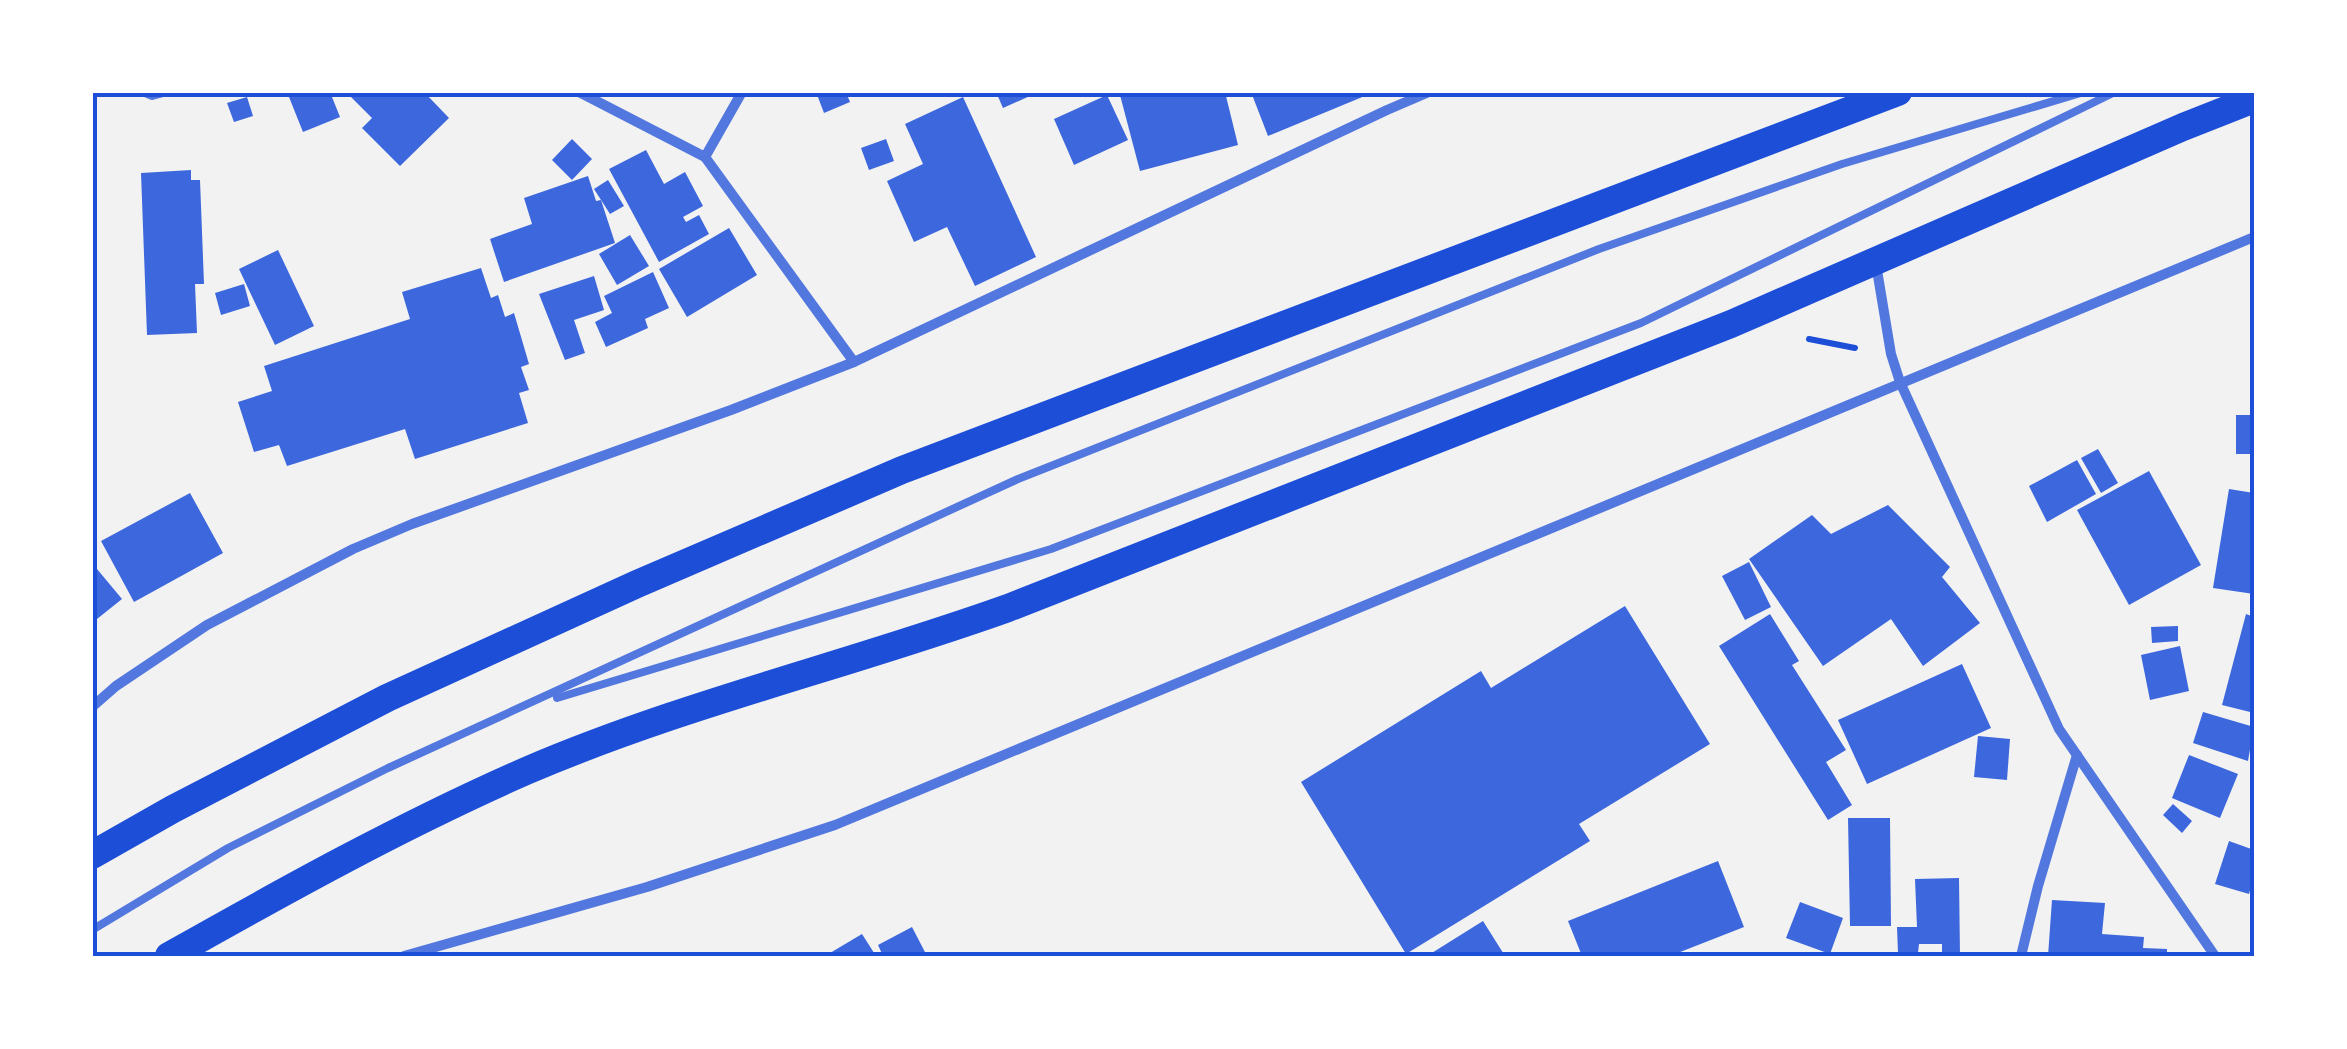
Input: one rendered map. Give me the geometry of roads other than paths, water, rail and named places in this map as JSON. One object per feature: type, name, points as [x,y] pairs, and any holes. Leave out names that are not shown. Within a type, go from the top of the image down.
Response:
[{"type":"highway","points":[[92,856],[173,809],[387,698],[902,470],[1898,92]]},
{"type":"highway","points":[[170,956],[380,840],[528,770],[657,722],[901,646],[1008,608],[1730,324],[2254,99]]},
{"type":"street","points":[[144,92],[163,92]]},
{"type":"street","points":[[578,92],[705,157],[854,362]]},
{"type":"street","points":[[705,157],[742,92]]},
{"type":"street","points":[[92,707],[116,686],[207,625],[353,548],[854,362],[1429,92]]},
{"type":"street","points":[[404,956],[647,887],[835,824],[2254,237]]},
{"type":"street","points":[[1876,262],[1891,354],[1900,382],[2059,729],[2214,956]]},
{"type":"street","points":[[2022,956],[2038,886],[2077,755]]},
{"type":"lane","points":[[92,930],[228,848],[388,768],[1018,478],[1702,212],[1842,164],[2084,92]]},
{"type":"lane","points":[[528,706],[1050,549],[1623,330],[2114,92]]}]
